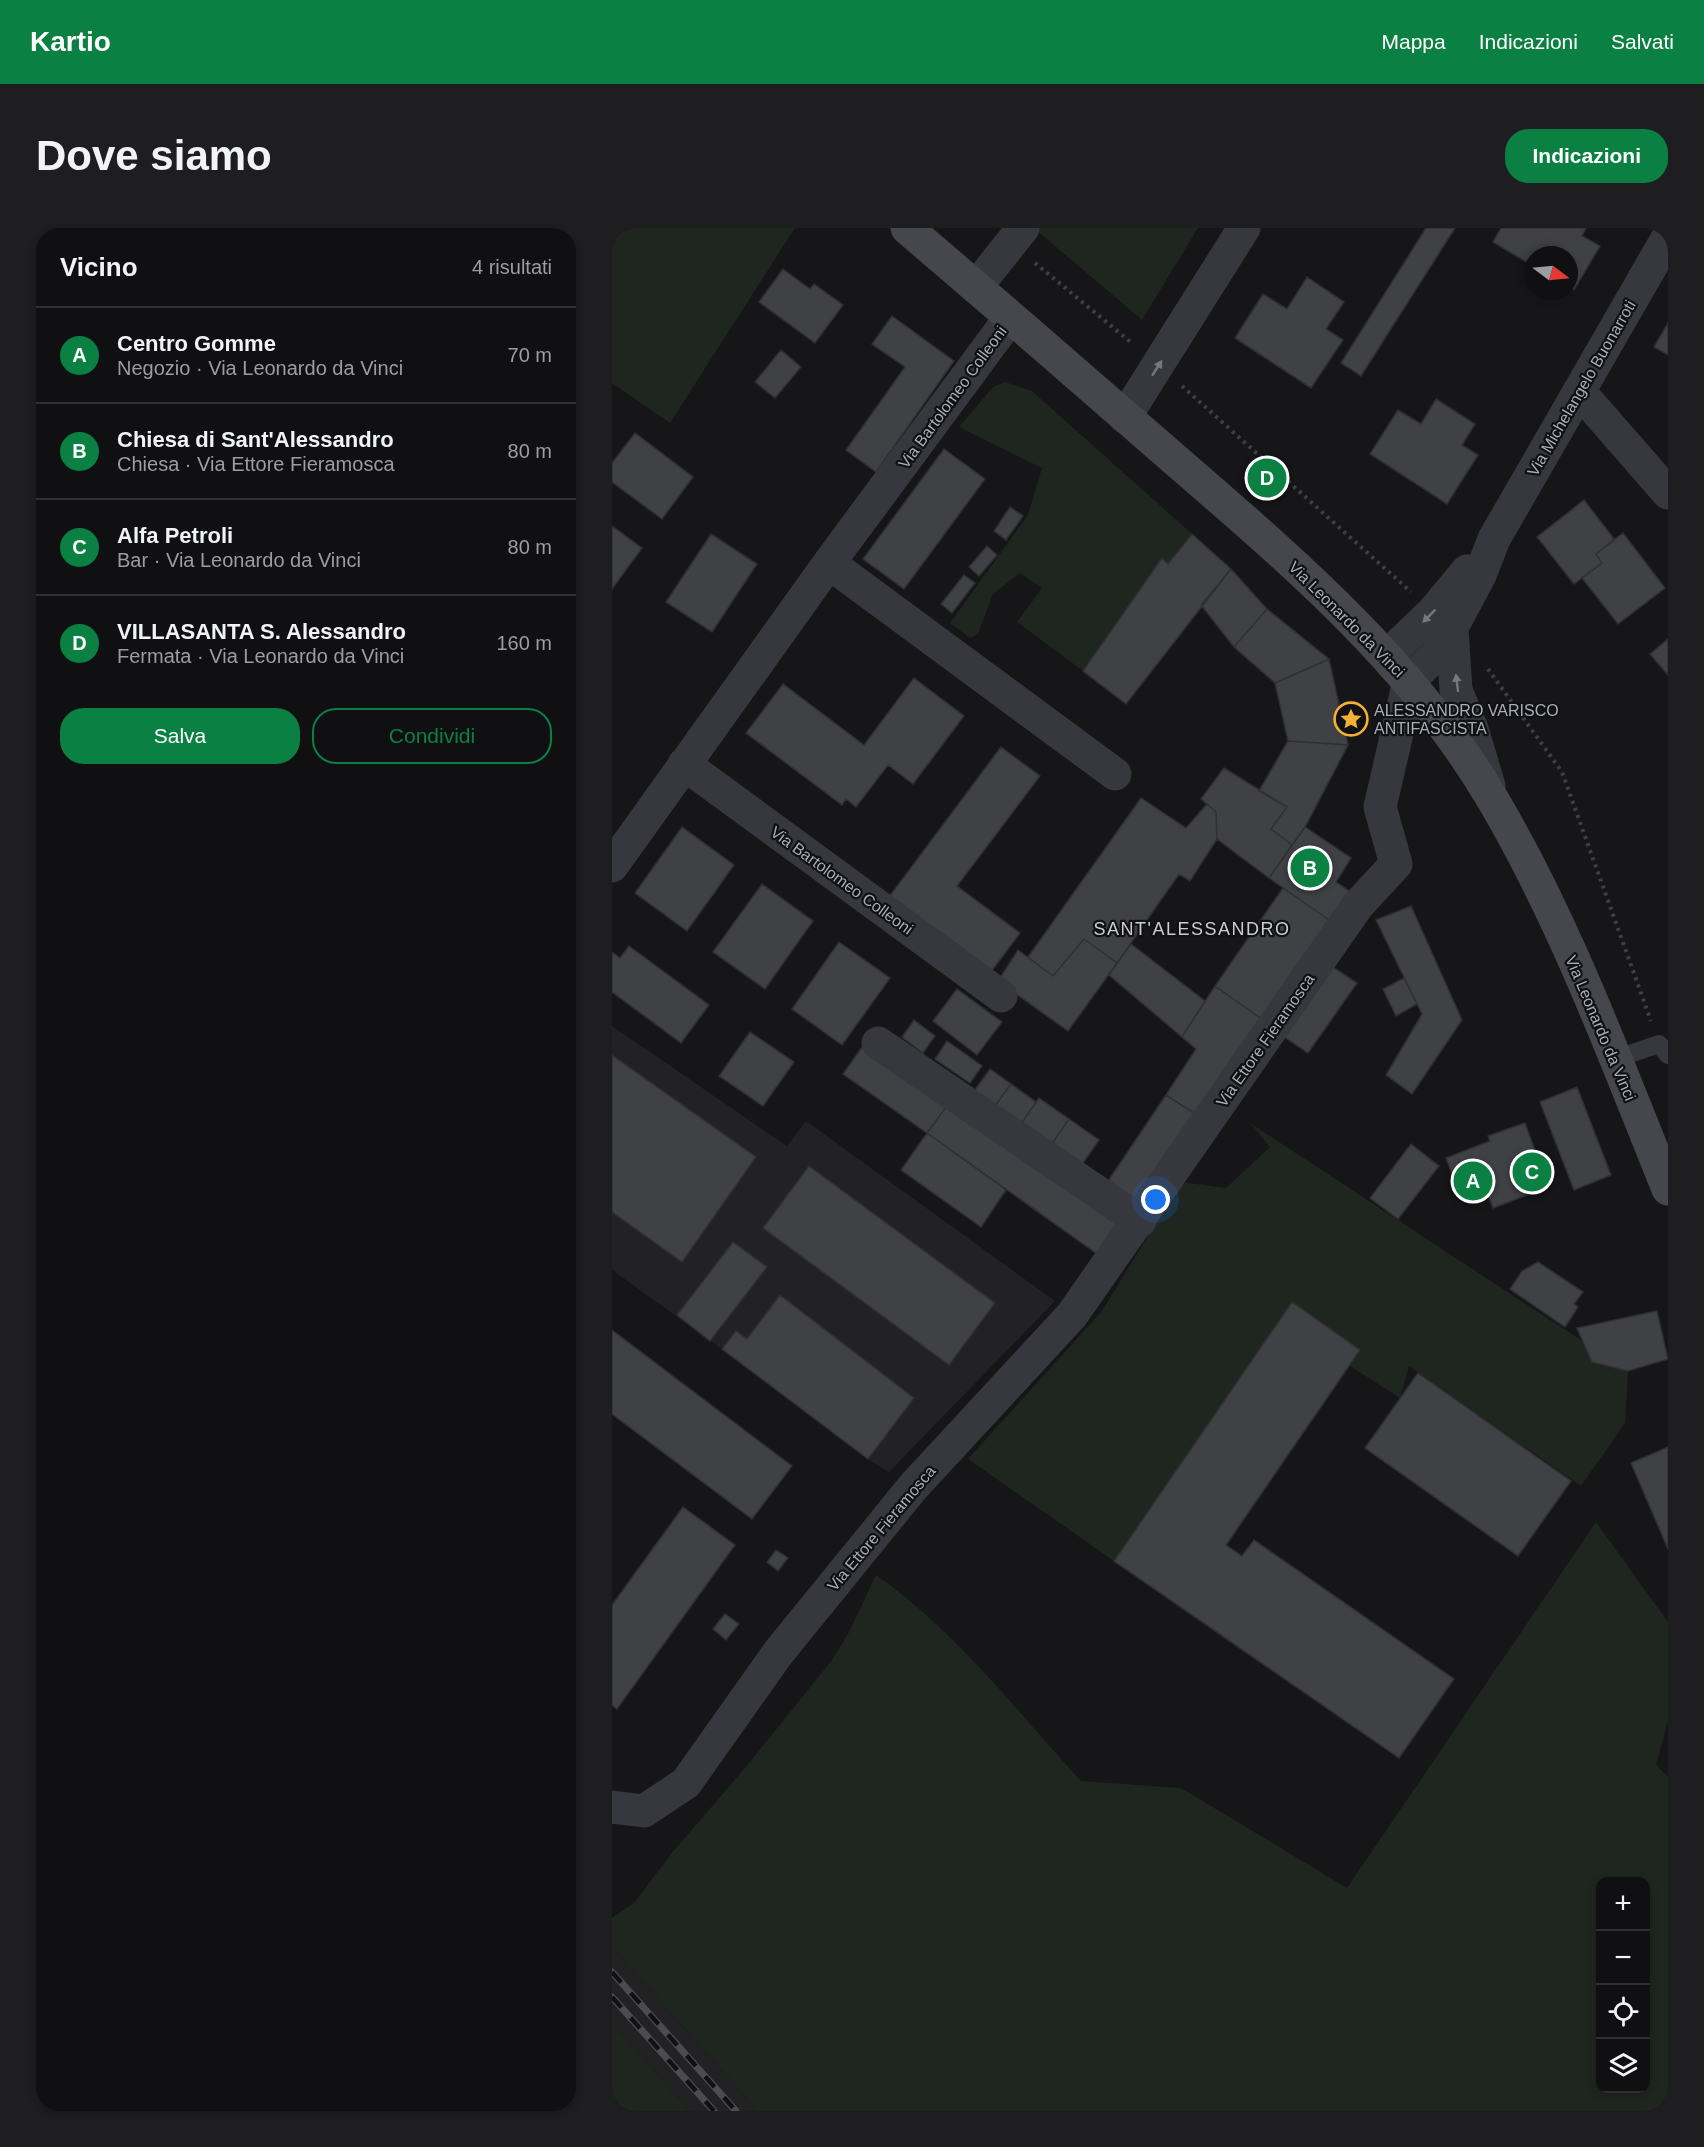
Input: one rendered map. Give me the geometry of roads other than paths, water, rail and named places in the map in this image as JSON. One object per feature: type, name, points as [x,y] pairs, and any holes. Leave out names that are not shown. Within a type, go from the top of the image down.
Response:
[{"type":"main road","name":"Via Leonardo da Vinci","points":[[908,228],[1327,594],[1388,656],[1409,681],[1492,799],[1546,901],[1615,1059],[1668,1189]]},
{"type":"street","points":[[976,287],[1023,228]]},
{"type":"street","points":[[1125,417],[1244,228]]},
{"type":"street","name":"Via Michelangelo Buonarroti","points":[[1409,681],[1439,652],[1452,630],[1480,576],[1494,539],[1579,391],[1660,270],[1668,237]]},
{"type":"street","name":"Via Bartolomeo Colleoni","points":[[612,866],[829,563],[1010,318]]},
{"type":"street","points":[[1579,391],[1668,493]]},
{"type":"street","name":"Via Michelangelo Buonarroti","points":[[1388,656],[1433,612],[1494,539]]},
{"type":"street","points":[[829,563],[1115,774]]},
{"type":"street","points":[[1452,630],[1456,690],[1472,729],[1492,799]]},
{"type":"street","name":"Via Ettore Fieramosca","points":[[612,1807],[644,1811],[686,1783],[786,1644],[913,1487],[1072,1315],[1140,1221],[1358,905],[1396,864],[1380,807],[1409,681]]},
{"type":"street","name":"Via Bartolomeo Colleoni","points":[[684,764],[1000,996]]},
{"type":"street","points":[[878,1043],[1140,1221]]},
{"type":"lane","points":[[1615,1059],[1659,1044],[1668,1055]]},
{"type":"railway","points":[[612,1972],[736,2111]]},
{"type":"railway","points":[[612,1997],[714,2111]]},
{"type":"place","name":"VILLASANTA S. Alessandro","points":[[1267,478]]},
{"type":"place","name":"ALESSANDRO VARISCO ANTIFASCISTA","points":[[1351,719]]},
{"type":"place","name":"Chiesa di Sant'Alessandro","points":[[1310,868]]},
{"type":"place","name":"Alfa Petroli","points":[[1532,1172]]},
{"type":"place","name":"Centro Gomme","points":[[1473,1181]]},
{"type":"district","name":"SANT'ALESSANDRO","points":[[1192,929]]}]
